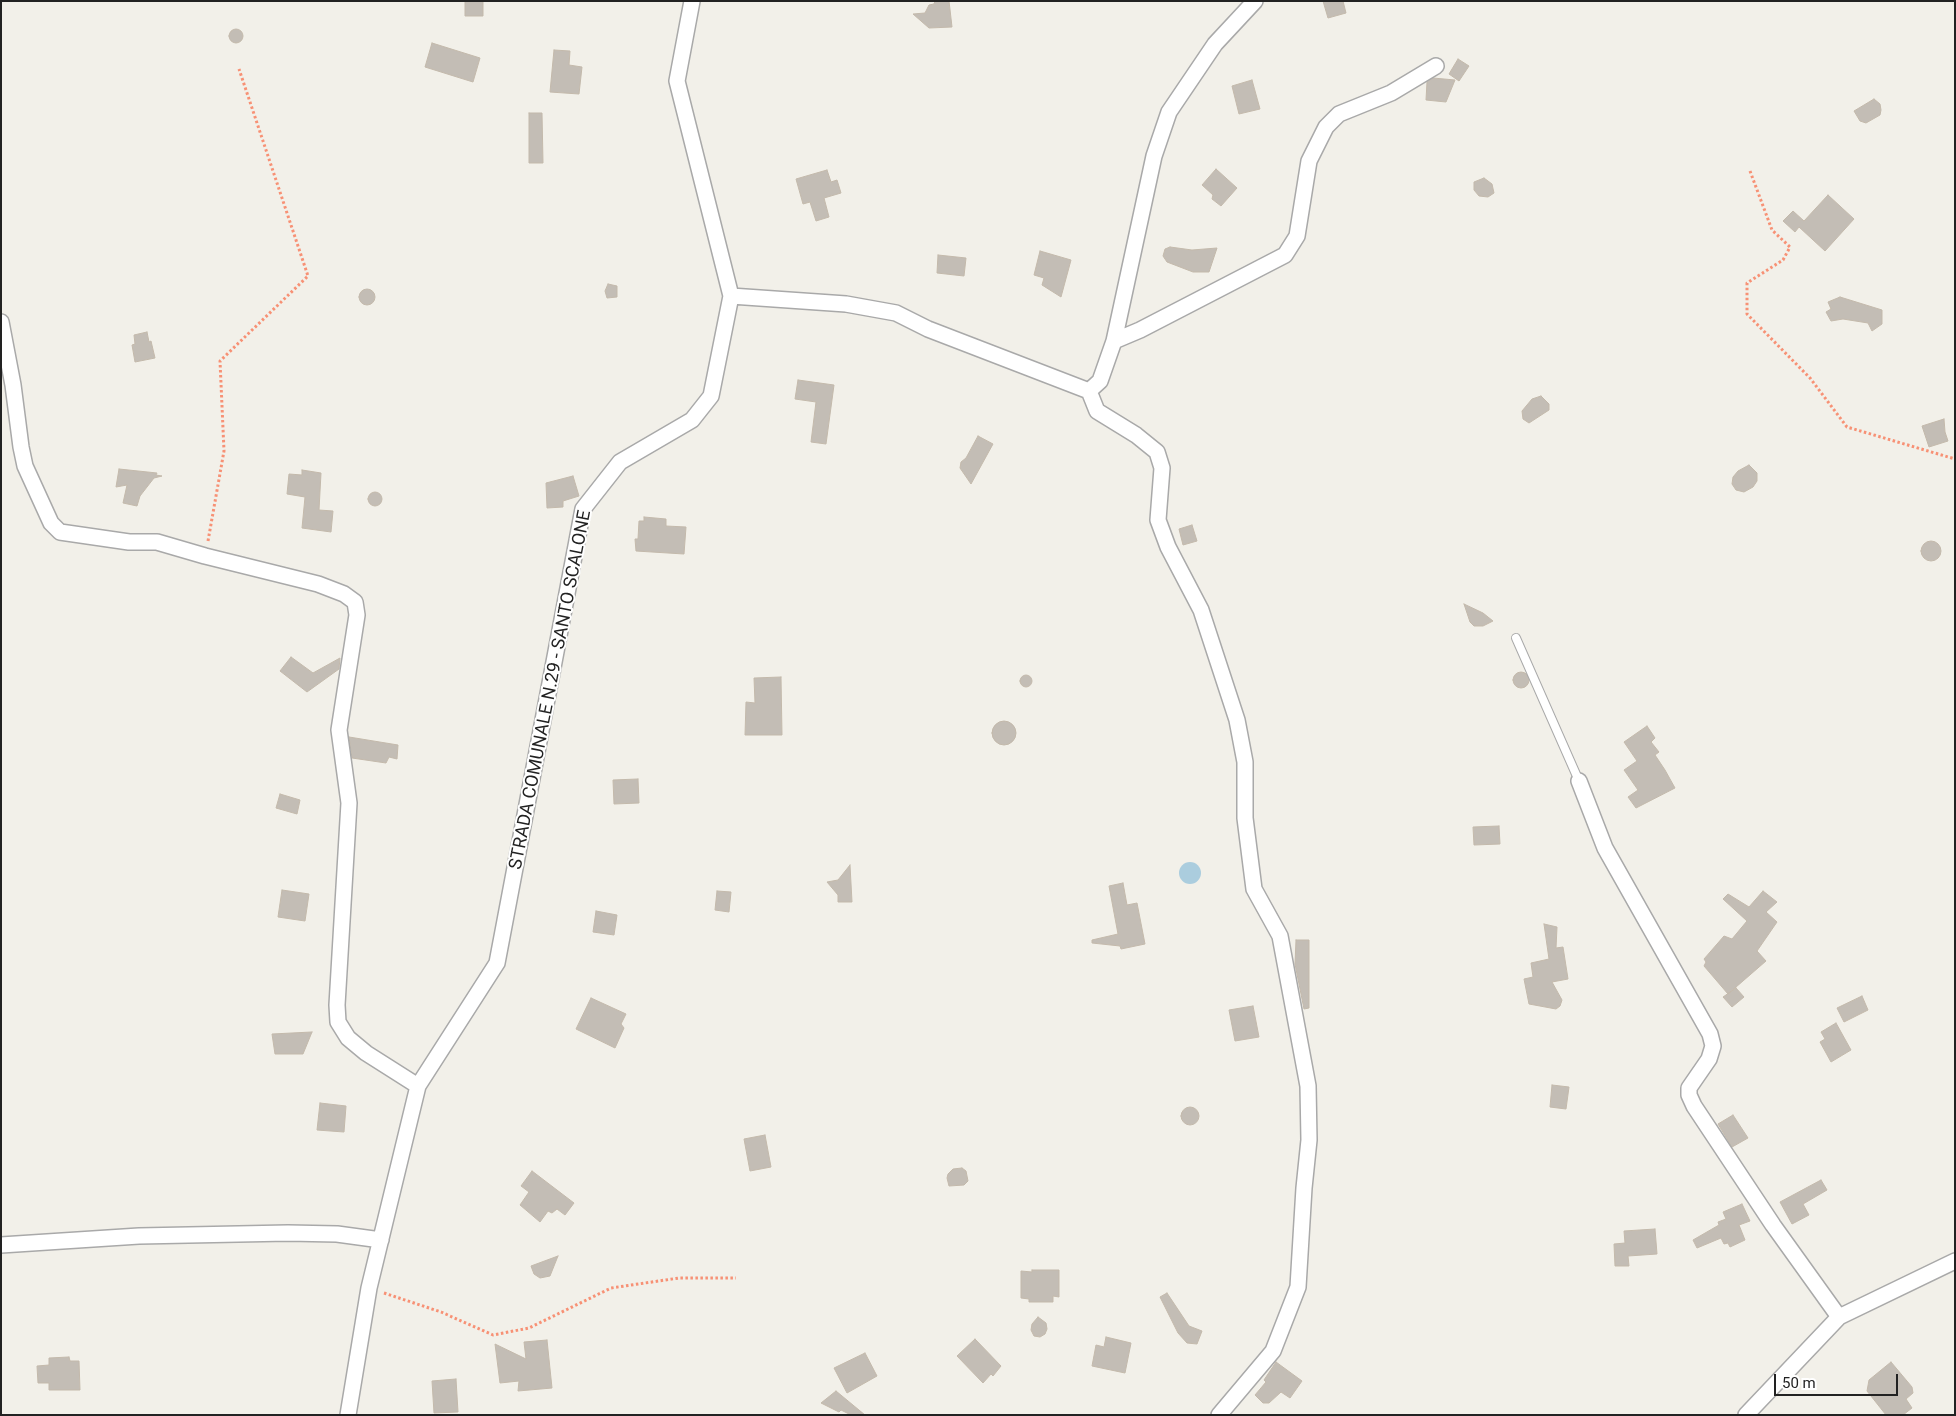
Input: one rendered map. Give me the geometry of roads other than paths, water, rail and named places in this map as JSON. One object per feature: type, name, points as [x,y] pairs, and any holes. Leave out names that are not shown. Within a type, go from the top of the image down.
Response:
[{"type":"street","name":"STRADA COMUNALE N.29 - SANTO SCALONE","points":[[348,1415],[369,1288],[418,1086],[497,963],[583,509],[620,462],[692,420],[711,396],[731,296],[677,80],[692,1]]},
{"type":"street","points":[[1088,391],[1100,381],[1114,341],[1154,156],[1169,112],[1215,44],[1255,1]]},
{"type":"street","points":[[1114,341],[1140,330],[1285,255],[1297,236],[1309,160],[1326,127],[1339,114],[1391,93],[1436,66]]},
{"type":"street","points":[[731,296],[846,304],[896,313],[928,328],[1088,391],[1097,411],[1136,434],[1157,452],[1162,468],[1158,520],[1168,548],[1201,610],[1237,720],[1245,762],[1245,818],[1254,889],[1280,936],[1308,1086],[1309,1140],[1298,1287],[1273,1351],[1219,1415]]},
{"type":"street","points":[[1,322],[13,385],[20,447],[25,466],[51,523],[60,532],[129,542],[157,542],[318,584],[344,594],[355,602],[357,615],[339,730],[348,803],[337,1005],[338,1022],[348,1038],[366,1053],[418,1086]]},
{"type":"street","points":[[1579,781],[1605,848],[1710,1034],[1713,1046],[1709,1058],[1689,1088],[1689,1095],[1694,1106],[1773,1226],[1838,1317]]},
{"type":"street","points":[[1,1245],[139,1236],[268,1234],[338,1234],[381,1240]]},
{"type":"street","points":[[1746,1415],[1838,1317],[1955,1261]]},
{"type":"lane","points":[[1516,638],[1579,781]]},
{"type":"water","points":[[1190,862],[1198,865],[1201,873],[1198,881],[1190,884],[1182,881],[1179,873],[1182,865]]}]
